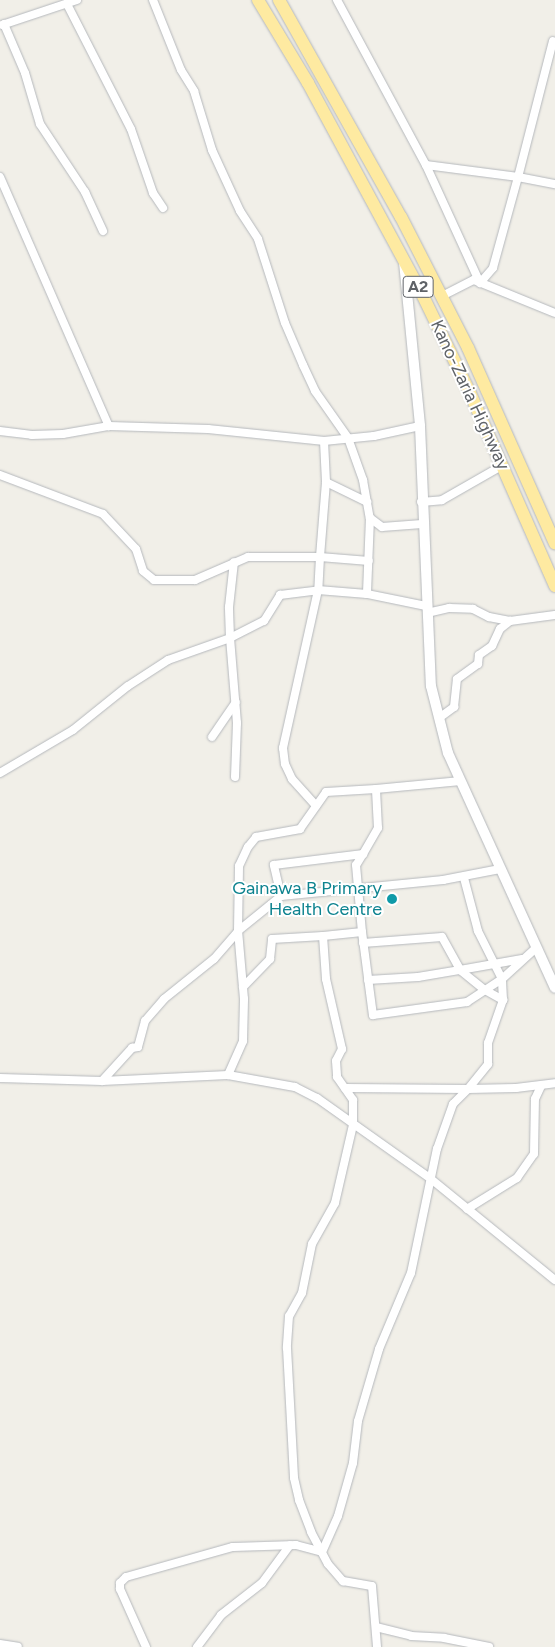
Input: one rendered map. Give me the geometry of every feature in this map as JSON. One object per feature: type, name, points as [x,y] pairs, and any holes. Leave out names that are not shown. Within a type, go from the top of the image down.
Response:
[{"type":"highway","name":"Kano-Zaria Highway","points":[[258,0],[317,100],[403,261],[503,466],[555,586]]},
{"type":"highway","name":"Kano-Zaria Highway","points":[[279,0],[343,110],[442,296],[468,348],[555,543]]},
{"type":"street","points":[[76,0],[2,25],[25,73],[40,124],[85,192],[103,231]]},
{"type":"street","points":[[153,0],[181,70],[194,90],[212,150],[240,211],[258,239],[285,322],[303,365],[315,391],[348,438],[370,518],[367,594]]},
{"type":"street","points":[[336,0],[426,165],[480,283]]},
{"type":"street","points":[[67,4],[131,130],[153,192],[163,208]]},
{"type":"street","points":[[480,283],[493,268],[554,39]]},
{"type":"street","points":[[426,165],[518,177],[555,184]]},
{"type":"street","points":[[0,177],[109,426]]},
{"type":"street","points":[[403,261],[420,426],[421,502],[431,686],[448,754],[555,988]]},
{"type":"street","points":[[442,296],[474,280],[555,313]]},
{"type":"street","points":[[0,431],[63,434],[109,426],[261,432],[324,441],[374,436],[420,426]]},
{"type":"street","points":[[316,806],[292,779],[285,764],[283,748],[318,590],[326,482],[324,441]]},
{"type":"street","points":[[421,502],[442,500],[503,466]]},
{"type":"street","points":[[0,475],[102,514],[136,549],[143,571],[154,580],[195,580],[248,557],[320,557],[368,561]]},
{"type":"street","points":[[326,482],[367,502]]},
{"type":"street","points":[[370,518],[382,528],[422,524]]},
{"type":"street","points":[[234,562],[229,607],[236,702],[235,777]]},
{"type":"street","points":[[0,773],[73,730],[133,682],[168,660],[230,638],[264,621],[280,595],[318,590],[367,594],[426,610],[449,608],[473,609],[489,617],[510,621],[555,615]]},
{"type":"street","points":[[439,718],[454,707],[457,678],[472,670],[480,655],[492,646],[500,629],[510,621]]},
{"type":"street","points":[[212,737],[236,702]]},
{"type":"street","points":[[228,1074],[243,1041],[243,987],[238,931],[239,866],[248,847],[256,837],[300,829],[326,792],[461,782]]},
{"type":"street","points":[[376,788],[378,828],[356,865],[360,889],[363,943],[373,1015],[468,1002],[502,979],[536,948]]},
{"type":"street","points":[[281,896],[274,865],[363,854]]},
{"type":"street","points":[[102,1081],[132,1048],[138,1047],[145,1021],[154,1010],[214,959],[238,931],[281,896],[464,878],[500,869]]},
{"type":"street","points":[[322,1552],[338,1516],[352,1463],[358,1421],[379,1349],[411,1273],[437,1149],[454,1104],[488,1064],[488,1042],[503,1000],[502,979],[478,931],[464,878]]},
{"type":"street","points":[[243,987],[254,972],[270,959],[272,939],[362,932]]},
{"type":"street","points":[[323,936],[326,979],[342,1049],[336,1061],[337,1077],[353,1100],[353,1125],[335,1203],[312,1244],[302,1293],[287,1325],[294,1478],[303,1514],[322,1552],[343,1581],[372,1586],[376,1647]]},
{"type":"street","points":[[363,943],[442,937],[460,970],[485,990],[503,1000]]},
{"type":"street","points":[[368,980],[418,977],[522,959]]},
{"type":"street","points":[[0,1078],[102,1081],[228,1074],[295,1087],[317,1098],[431,1179],[555,1280]]},
{"type":"street","points":[[345,1088],[468,1089],[541,1086],[555,1083]]},
{"type":"street","points":[[467,1209],[517,1178],[534,1154],[535,1099],[541,1086]]},
{"type":"street","points":[[146,1647],[120,1589],[122,1579],[233,1547],[290,1545],[322,1552]]},
{"type":"street","points":[[197,1647],[221,1616],[262,1583],[290,1545]]},
{"type":"street","points":[[376,1627],[411,1636],[444,1638],[489,1647]]},
{"type":"street","points":[[0,1644],[18,1647]]},
{"type":"place","name":"Gainawa B Primary Health Centre","points":[[392,899]]}]
